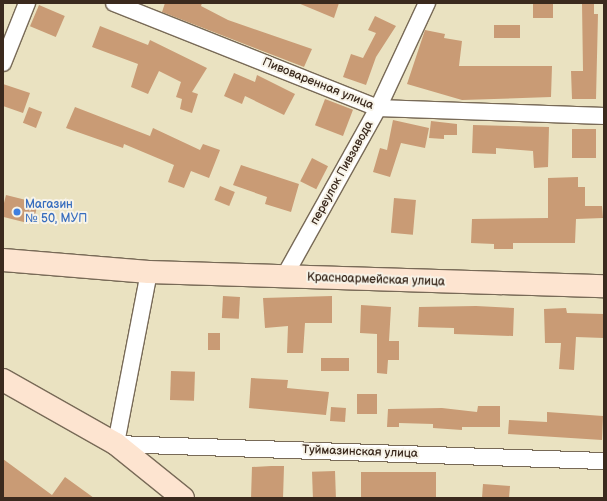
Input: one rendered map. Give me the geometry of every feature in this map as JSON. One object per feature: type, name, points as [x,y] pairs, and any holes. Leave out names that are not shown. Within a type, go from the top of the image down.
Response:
[{"type":"main road","name":"Красноармейская улица","points":[[3,260],[149,272],[604,286]]},
{"type":"main road","points":[[3,380],[116,444],[183,498]]},
{"type":"street","points":[[3,63],[27,3]]},
{"type":"street","name":"Пивоваренная улица","points":[[114,3],[378,108],[604,116]]},
{"type":"street","name":"переулок Пивзавода","points":[[284,277],[378,108],[427,3]]},
{"type":"street","points":[[116,444],[149,272]]},
{"type":"street","name":"Туймазинская улица","points":[[116,444],[604,462]]},
{"type":"building","points":[[165,3],[202,3],[201,6],[228,20],[312,49],[304,67],[162,12]]},
{"type":"building","points":[[298,3],[339,3],[334,18]]},
{"type":"building","points":[[533,3],[553,3],[553,18],[533,18]]},
{"type":"building","points":[[582,3],[594,3],[594,14],[598,14],[596,99],[572,99],[571,71],[583,71]]},
{"type":"building","points":[[39,5],[65,16],[56,37],[30,26]]},
{"type":"building","points":[[375,16],[396,26],[376,57],[366,85],[343,77],[351,54],[363,58],[376,33],[368,30]]},
{"type":"building","points":[[494,25],[520,25],[520,38],[494,38]]},
{"type":"building","points":[[100,26],[148,45],[150,40],[207,68],[192,92],[198,94],[192,113],[180,109],[182,99],[176,97],[181,82],[159,71],[148,94],[131,87],[138,64],[92,47]]},
{"type":"building","points":[[425,30],[445,34],[444,38],[462,41],[459,66],[552,66],[551,97],[462,100],[407,84]]},
{"type":"building","points":[[234,73],[255,82],[257,75],[295,94],[284,115],[245,96],[242,104],[224,96]]},
{"type":"building","points":[[3,84],[30,93],[23,113],[3,106]]},
{"type":"building","points":[[325,99],[353,110],[343,136],[315,125]]},
{"type":"building","points":[[29,107],[42,112],[36,128],[23,123]]},
{"type":"building","points":[[75,107],[150,136],[153,128],[200,150],[203,144],[220,150],[209,178],[191,171],[184,188],[168,182],[174,165],[124,144],[123,148],[66,128]]},
{"type":"building","points":[[393,120],[429,128],[425,148],[401,143],[390,177],[373,172],[380,148],[387,150]]},
{"type":"building","points":[[431,121],[457,124],[457,135],[444,135],[444,139],[429,138]]},
{"type":"building","points":[[473,125],[549,127],[548,167],[534,168],[533,151],[496,148],[496,154],[472,153]]},
{"type":"building","points":[[572,129],[596,129],[596,158],[572,158]]},
{"type":"building","points":[[312,158],[328,166],[316,189],[300,181]]},
{"type":"building","points":[[241,165],[299,184],[291,212],[265,204],[267,197],[233,185]]},
{"type":"building","points":[[578,177],[578,187],[585,187],[585,206],[602,206],[603,218],[576,219],[575,243],[513,243],[513,249],[494,249],[494,244],[471,243],[472,219],[548,218],[548,178]]},
{"type":"building","points":[[220,186],[235,192],[229,206],[214,200]]},
{"type":"building","points":[[6,195],[38,203],[33,224],[3,217],[3,207]]},
{"type":"building","points":[[394,198],[416,200],[413,235],[391,233]]},
{"type":"building","points":[[223,296],[240,297],[239,319],[222,318]]},
{"type":"building","points":[[332,296],[332,323],[305,323],[303,353],[287,353],[288,326],[265,328],[263,298]]},
{"type":"building","points":[[361,305],[391,307],[389,341],[399,341],[399,360],[388,360],[387,374],[377,373],[377,334],[360,333]]},
{"type":"building","points":[[476,306],[514,308],[513,336],[454,334],[454,328],[418,327],[419,307]]},
{"type":"building","points":[[566,308],[567,313],[604,314],[604,338],[576,337],[574,370],[559,369],[561,343],[545,343],[544,309]]},
{"type":"building","points":[[208,333],[220,333],[220,350],[208,350]]},
{"type":"building","points":[[321,358],[349,358],[349,371],[321,371]]},
{"type":"building","points":[[171,371],[195,372],[194,401],[170,400]]},
{"type":"building","points":[[251,378],[288,380],[287,388],[329,392],[326,415],[249,408]]},
{"type":"building","points":[[357,394],[377,394],[377,414],[357,414]]},
{"type":"building","points":[[478,406],[500,406],[500,427],[462,427],[462,430],[433,428],[433,424],[399,423],[399,427],[387,427],[388,409],[442,408],[477,412]]},
{"type":"building","points":[[331,407],[346,408],[345,422],[330,421]]},
{"type":"building","points":[[547,412],[603,416],[602,440],[508,434],[509,420],[547,422]]},
{"type":"building","points":[[3,459],[52,495],[65,477],[94,498],[3,498]]},
{"type":"building","points":[[284,466],[283,498],[251,498],[252,467]]},
{"type":"building","points":[[335,471],[336,498],[313,498],[312,472]]},
{"type":"building","points":[[361,472],[436,472],[436,498],[361,498]]},
{"type":"building","points":[[483,484],[510,486],[509,498],[482,498]]},
{"type":"place","name":"Магазин № 50, МУП","points":[[17,212]]}]
